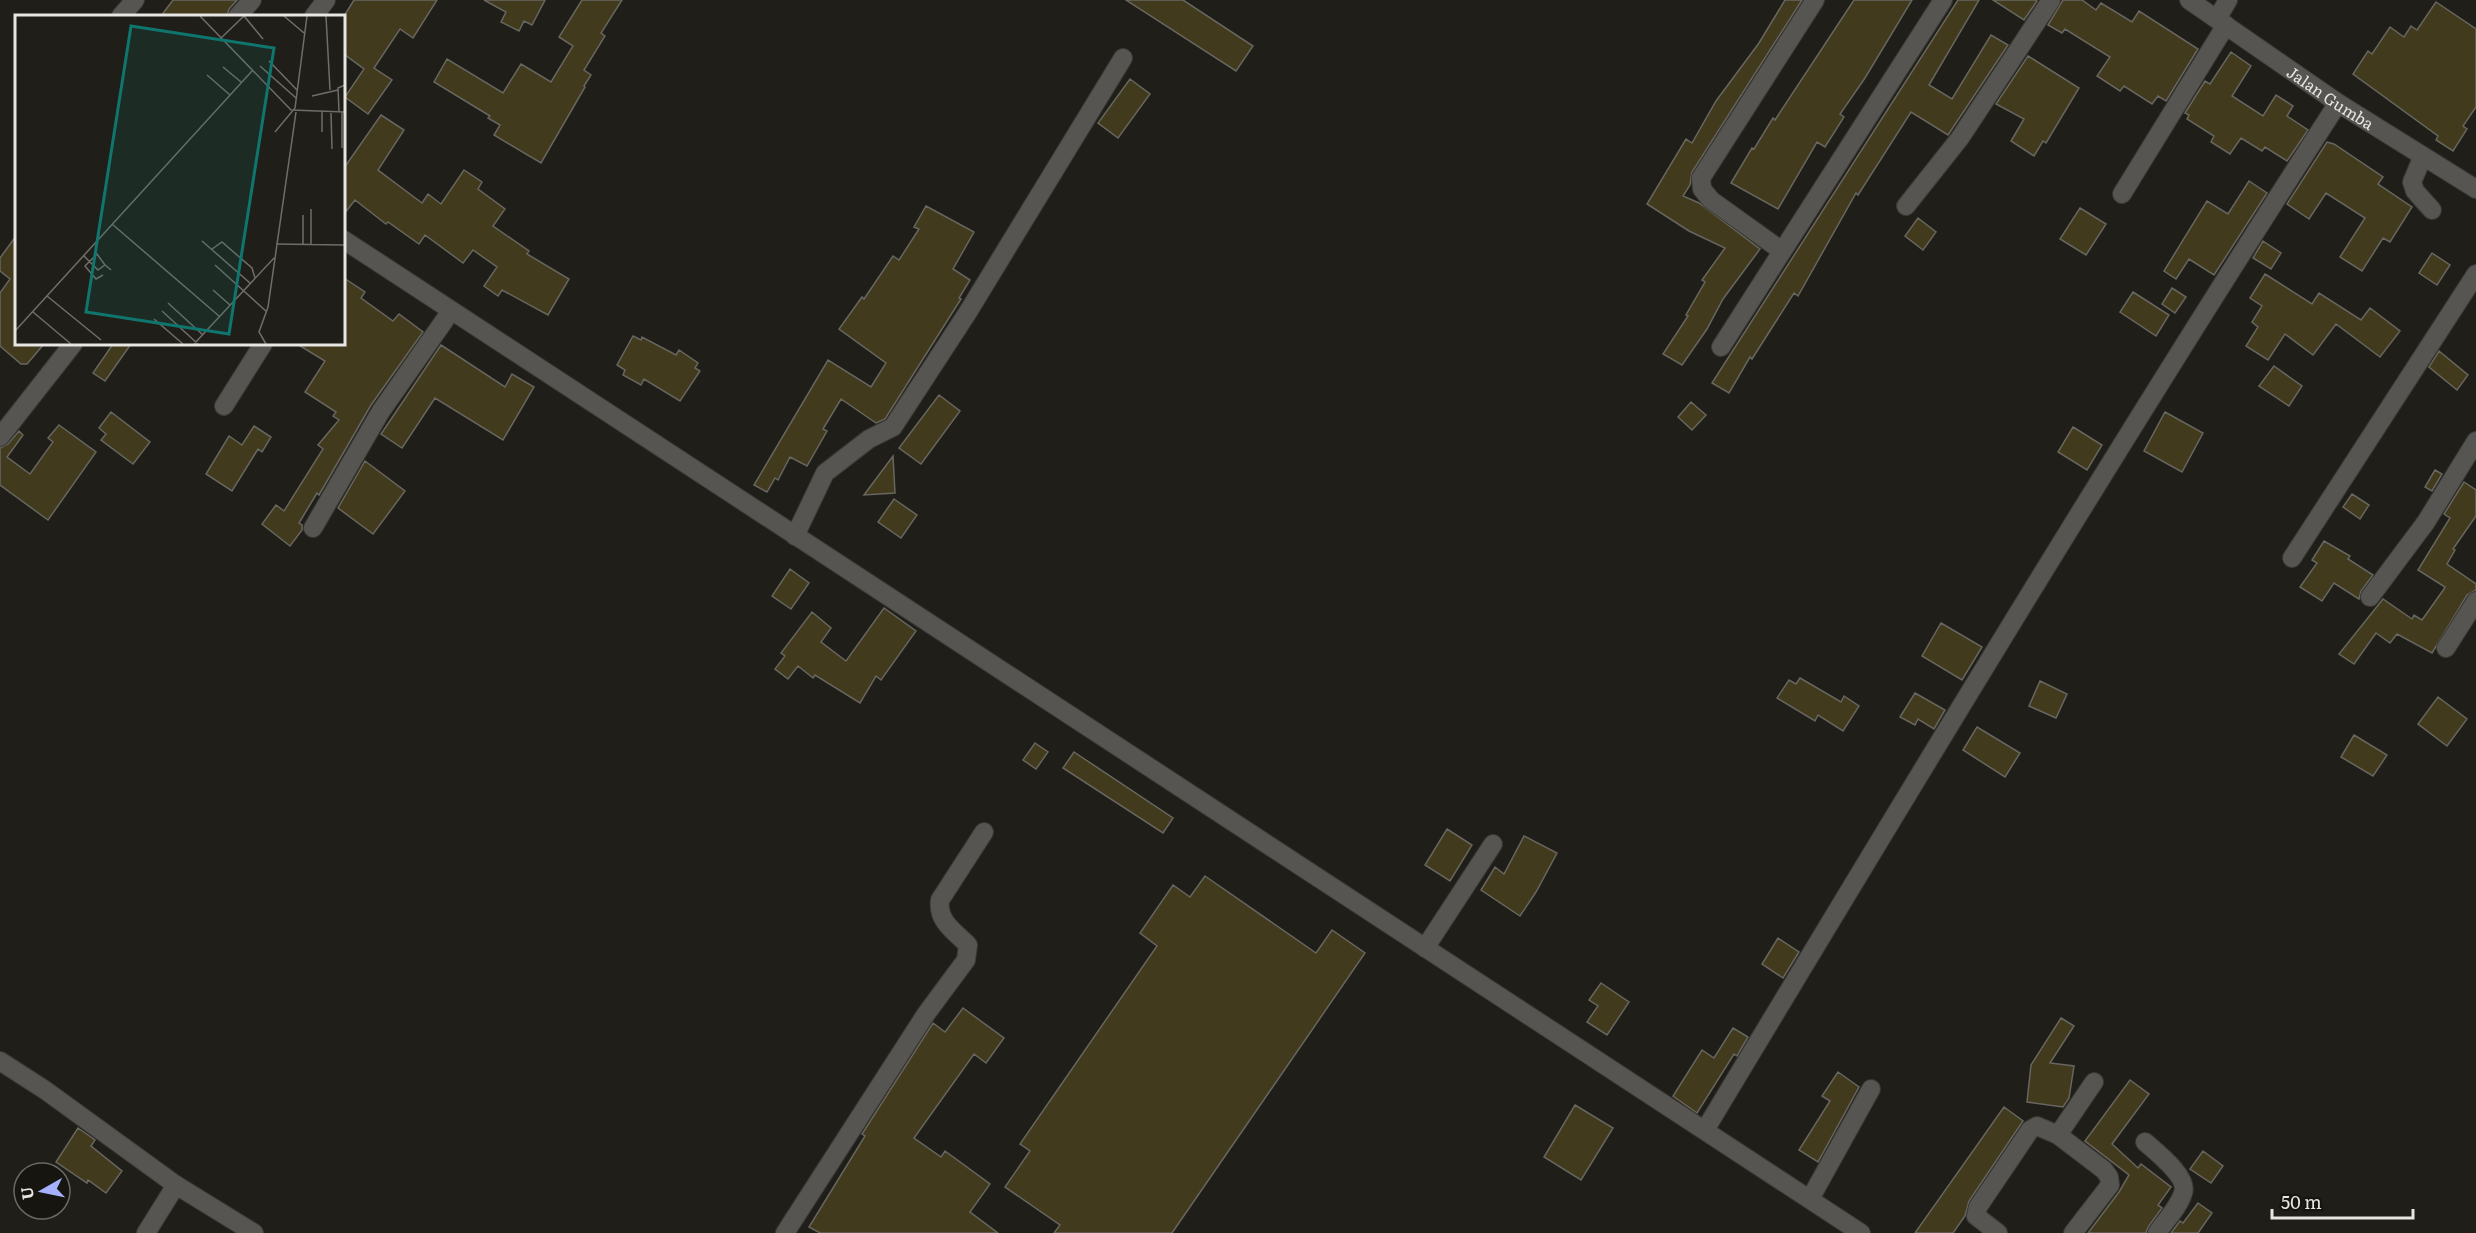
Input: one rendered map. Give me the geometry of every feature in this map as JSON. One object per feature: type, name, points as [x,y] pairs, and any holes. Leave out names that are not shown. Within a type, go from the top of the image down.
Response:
[{"type":"street","points":[[123,15],[135,0]]},
{"type":"street","points":[[239,15],[252,0]]},
{"type":"street","points":[[315,15],[326,0]]},
{"type":"street","points":[[1782,251],[1711,200],[1702,189],[1701,177],[1815,0]]},
{"type":"street","points":[[1721,347],[1943,0]]},
{"type":"street","points":[[1905,206],[1960,138],[2051,0]]},
{"type":"street","name":"Jalan Gumba","points":[[2189,0],[2338,103],[2476,189]]},
{"type":"street","points":[[2122,194],[2222,22],[2228,0]]},
{"type":"street","points":[[795,536],[825,473],[869,439],[893,427],[968,312],[1123,58]]},
{"type":"street","points":[[1705,1130],[2178,354],[2338,103]]},
{"type":"street","points":[[2423,156],[2412,182],[2415,191],[2432,210]]},
{"type":"street","points":[[345,241],[1862,1233]]},
{"type":"street","points":[[2292,558],[2476,274]]},
{"type":"street","points":[[313,528],[381,411],[451,311]]},
{"type":"street","points":[[0,437],[72,345]]},
{"type":"street","points":[[224,406],[262,345]]},
{"type":"street","points":[[2370,597],[2426,522],[2476,441]]},
{"type":"street","points":[[2446,648],[2476,601]]},
{"type":"street","points":[[785,1233],[926,1014],[966,960],[968,945],[941,918],[938,910],[940,900],[984,832]]},
{"type":"street","points":[[1425,948],[1493,844]]},
{"type":"street","points":[[0,1061],[45,1090],[176,1185],[254,1233]]},
{"type":"street","points":[[2058,1135],[2094,1082]]},
{"type":"street","points":[[1810,1199],[1871,1089]]},
{"type":"street","points":[[1998,1233],[1976,1216],[1978,1207],[2030,1130],[2037,1126],[2058,1135],[2104,1170],[2109,1177],[2110,1185],[2073,1233]]},
{"type":"street","points":[[2145,1142],[2179,1176],[2184,1185],[2183,1194],[2157,1233]]},
{"type":"street","points":[[146,1233],[176,1185]]},
{"type":"building","points":[[173,0],[237,0],[229,9],[227,15],[162,15]]},
{"type":"building","points":[[354,0],[437,0],[413,38],[400,29],[374,68],[392,80],[368,114],[345,97],[364,69],[345,55],[345,15]]},
{"type":"building","points":[[484,0],[545,0],[532,25],[524,21],[519,31],[501,22],[506,12]]},
{"type":"building","points":[[582,0],[622,0],[601,33],[605,36],[584,70],[591,75],[541,163],[494,135],[500,125],[488,118],[490,116],[434,82],[447,59],[503,93],[521,64],[551,82],[573,46],[559,37]]},
{"type":"building","points":[[1126,0],[1183,0],[1253,46],[1236,71]]},
{"type":"building","points":[[1785,0],[1802,0],[1692,172],[1690,185],[1683,196],[1699,203],[1760,249],[1723,299],[1707,329],[1682,365],[1663,354],[1688,316],[1686,315],[1705,282],[1702,280],[1725,248],[1689,231],[1647,204],[1686,139],[1692,143],[1716,101],[1759,43]]},
{"type":"building","points":[[1854,0],[1912,0],[1865,78],[1840,114],[1844,117],[1825,147],[1817,142],[1778,209],[1731,183],[1752,148],[1754,149],[1773,118],[1775,120]]},
{"type":"building","points":[[1958,0],[1979,0],[1929,85],[1952,99],[1991,35],[2008,45],[1948,135],[1911,112],[1858,195],[1856,193],[1798,296],[1794,293],[1752,359],[1750,357],[1729,393],[1712,383]]},
{"type":"building","points":[[1993,0],[2035,0],[2037,1],[2024,20]]},
{"type":"building","points":[[2063,0],[2082,0],[2096,10],[2101,3],[2132,22],[2139,11],[2198,49],[2166,101],[2158,96],[2152,104],[2124,86],[2120,91],[2097,76],[2110,57],[2065,29],[2062,33],[2048,25]]},
{"type":"building","points":[[2436,2],[2476,29],[2476,107],[2463,126],[2467,129],[2453,151],[2436,140],[2438,136],[2353,74],[2368,51],[2372,54],[2390,27],[2404,37],[2411,26],[2417,30]]},
{"type":"building","points":[[2231,52],[2251,66],[2232,96],[2263,116],[2276,95],[2293,106],[2287,116],[2308,130],[2287,161],[2265,147],[2262,151],[2241,138],[2230,154],[2211,142],[2214,136],[2187,119],[2189,115],[2185,113],[2205,81],[2210,84]]},
{"type":"building","points":[[2028,56],[2079,88],[2046,143],[2043,141],[2034,156],[2011,141],[2024,119],[1996,104]]},
{"type":"building","points":[[1130,79],[1150,94],[1118,138],[1098,123]]},
{"type":"building","points":[[381,115],[404,130],[378,170],[422,203],[428,194],[441,204],[464,170],[482,182],[478,189],[505,209],[493,226],[529,251],[527,254],[569,279],[548,315],[502,290],[498,296],[484,286],[497,267],[473,250],[463,263],[425,235],[419,244],[388,222],[386,224],[355,200],[345,213],[345,167]]},
{"type":"building","points":[[2327,142],[2334,144],[2383,177],[2378,184],[2412,207],[2390,242],[2383,238],[2362,271],[2340,257],[2365,218],[2326,193],[2309,219],[2287,204]]},
{"type":"building","points":[[2249,181],[2267,193],[2214,275],[2189,259],[2176,279],[2164,271],[2207,201],[2228,214]]},
{"type":"building","points":[[926,206],[974,232],[953,269],[970,280],[959,298],[961,299],[885,419],[876,423],[841,399],[823,429],[827,431],[807,466],[790,457],[778,480],[775,478],[767,492],[754,485],[828,360],[871,387],[886,363],[839,329],[862,297],[864,299],[893,256],[899,260],[919,229],[914,227]]},
{"type":"building","points":[[2080,208],[2106,224],[2086,255],[2060,239]]},
{"type":"building","points":[[1918,218],[1936,232],[1923,250],[1905,236]]},
{"type":"building","points":[[15,237],[15,345],[43,345],[27,364],[21,364],[0,346],[0,293],[10,279],[0,271],[0,258]]},
{"type":"building","points":[[2263,241],[2281,253],[2271,269],[2253,258]]},
{"type":"building","points":[[2432,253],[2450,265],[2437,285],[2419,273]]},
{"type":"building","points":[[2265,274],[2312,304],[2319,293],[2361,320],[2370,308],[2400,331],[2380,357],[2336,324],[2313,355],[2285,334],[2268,360],[2246,346],[2258,327],[2252,322],[2262,306],[2250,298]]},
{"type":"building","points":[[345,279],[365,292],[361,298],[393,321],[399,314],[423,332],[371,405],[319,495],[317,493],[299,523],[302,525],[302,530],[290,546],[262,524],[276,505],[284,511],[323,449],[318,445],[339,420],[333,416],[336,412],[305,392],[325,361],[299,345],[345,345]]},
{"type":"building","points":[[2172,288],[2186,297],[2175,313],[2162,304]]},
{"type":"building","points":[[2133,292],[2169,315],[2156,336],[2120,312]]},
{"type":"building","points":[[633,336],[641,340],[642,337],[676,355],[679,350],[698,363],[695,368],[700,371],[680,401],[644,379],[641,385],[623,375],[625,370],[617,365]]},
{"type":"building","points":[[112,345],[130,345],[105,381],[93,373]]},
{"type":"building","points":[[441,345],[505,387],[512,374],[534,387],[503,440],[435,398],[402,448],[381,434]]},
{"type":"building","points":[[2439,351],[2468,375],[2457,390],[2429,367]]},
{"type":"building","points":[[2274,366],[2302,386],[2289,406],[2259,386]]},
{"type":"building","points":[[939,395],[960,411],[921,464],[899,448]]},
{"type":"building","points":[[1691,402],[1706,415],[1692,430],[1678,417]]},
{"type":"building","points":[[111,412],[150,442],[133,464],[101,440],[106,434],[99,428]]},
{"type":"building","points":[[2165,412],[2203,433],[2182,472],[2144,451]]},
{"type":"building","points":[[59,425],[96,452],[48,520],[0,485],[0,448],[8,444],[19,431],[23,435],[7,457],[30,474],[53,442],[48,438]]},
{"type":"building","points":[[254,426],[271,437],[262,452],[258,449],[232,491],[206,474],[229,436],[242,445]]},
{"type":"building","points":[[2073,427],[2102,445],[2087,470],[2058,452]]},
{"type":"building","points":[[893,456],[895,493],[864,495]]},
{"type":"building","points":[[365,461],[405,491],[373,534],[338,508]]},
{"type":"building","points":[[2435,470],[2442,474],[2432,491],[2425,487]]},
{"type":"building","points":[[2464,482],[2476,490],[2476,516],[2453,549],[2455,550],[2447,564],[2476,584],[2476,590],[2467,595],[2432,653],[2397,634],[2390,643],[2376,633],[2354,664],[2339,654],[2383,599],[2412,619],[2414,615],[2422,620],[2444,589],[2445,587],[2418,570],[2450,518],[2444,514]]},
{"type":"building","points":[[2352,494],[2369,505],[2360,519],[2343,507]]},
{"type":"building","points":[[894,499],[917,515],[901,538],[878,522]]},
{"type":"building","points":[[2324,541],[2350,556],[2348,559],[2373,575],[2361,591],[2359,599],[2334,583],[2322,601],[2300,587],[2317,563],[2312,560]]},
{"type":"building","points":[[790,569],[809,583],[791,609],[772,596]]},
{"type":"building","points":[[884,608],[916,631],[881,680],[876,676],[860,703],[815,675],[813,678],[798,666],[788,679],[775,669],[785,656],[781,653],[812,612],[831,628],[821,642],[846,661]]},
{"type":"building","points":[[1941,623],[1982,647],[1962,680],[1922,656]]},
{"type":"building","points":[[1800,678],[1841,702],[1844,696],[1859,706],[1843,731],[1818,715],[1815,721],[1777,698],[1789,680],[1796,684]]},
{"type":"building","points":[[2040,681],[2067,694],[2056,718],[2029,706]]},
{"type":"building","points":[[1915,693],[1945,710],[1934,729],[1918,719],[1915,725],[1900,717]]},
{"type":"building","points":[[2438,697],[2467,719],[2447,746],[2418,724]]},
{"type":"building","points":[[1977,727],[2020,753],[2005,777],[1963,750]]},
{"type":"building","points":[[2354,735],[2387,755],[2373,776],[2341,757]]},
{"type":"building","points":[[1035,743],[1048,752],[1036,769],[1023,760]]},
{"type":"building","points":[[1074,752],[1173,818],[1163,833],[1063,768]]},
{"type":"building","points":[[1447,829],[1472,845],[1450,881],[1425,865]]},
{"type":"building","points":[[1524,836],[1557,853],[1520,916],[1481,890],[1495,867],[1504,874]]},
{"type":"building","points":[[1205,876],[1316,953],[1332,930],[1365,953],[1172,1233],[1054,1233],[1060,1225],[1005,1187],[1030,1151],[1020,1144],[1157,946],[1140,933],[1173,885],[1190,897]]},
{"type":"building","points":[[1778,938],[1799,952],[1783,978],[1762,964]]},
{"type":"building","points":[[1601,983],[1629,1002],[1607,1035],[1587,1022],[1598,1006],[1589,1000]]},
{"type":"building","points":[[963,1008],[1004,1038],[986,1063],[974,1054],[914,1138],[941,1157],[945,1151],[990,1184],[970,1212],[998,1233],[820,1233],[809,1227],[865,1136],[862,1134],[933,1023],[945,1032]]},
{"type":"building","points":[[2061,1018],[2074,1026],[2050,1063],[2074,1066],[2069,1098],[2063,1107],[2027,1102],[2031,1065]]},
{"type":"building","points":[[1733,1028],[1748,1037],[1737,1056],[1734,1054],[1697,1113],[1673,1096],[1702,1050],[1714,1058]]},
{"type":"building","points":[[1838,1072],[1859,1087],[1818,1162],[1799,1150],[1830,1101],[1822,1096]]},
{"type":"building","points":[[2130,1080],[2149,1094],[2112,1144],[2138,1168],[2141,1164],[2171,1187],[2158,1205],[2162,1208],[2146,1233],[2088,1233],[2129,1175],[2085,1141]]},
{"type":"building","points":[[1575,1105],[1613,1128],[1581,1180],[1544,1157]]},
{"type":"building","points":[[2004,1107],[2023,1121],[1969,1201],[1965,1216],[1953,1233],[1915,1233]]},
{"type":"building","points":[[78,1128],[95,1140],[91,1146],[122,1171],[106,1193],[88,1180],[87,1183],[72,1173],[72,1161],[57,1161]]},
{"type":"building","points":[[2203,1151],[2223,1166],[2211,1183],[2190,1169]]},
{"type":"building","points":[[2198,1203],[2212,1213],[2198,1233],[2171,1233],[2180,1221],[2183,1223]]}]
